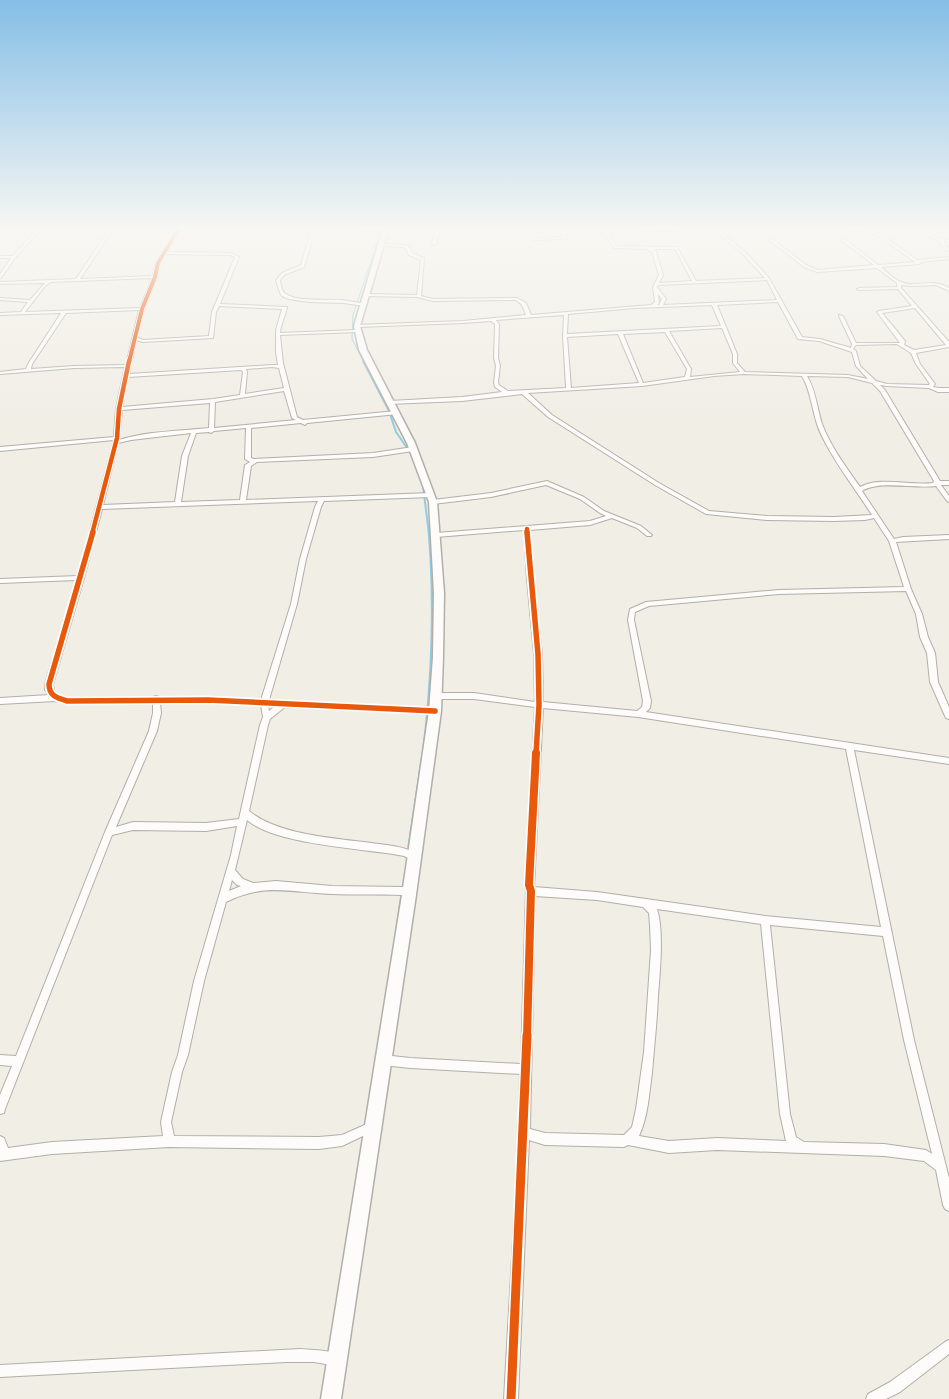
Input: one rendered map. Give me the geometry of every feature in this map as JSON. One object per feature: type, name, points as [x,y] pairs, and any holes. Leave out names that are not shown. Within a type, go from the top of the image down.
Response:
[{"type":"main road","points":[[331,1399],[409,895],[434,711],[438,657],[439,602],[436,535],[432,498],[413,449],[363,350],[357,328],[366,293]]},
{"type":"street","points":[[22,313],[38,293]]},
{"type":"street","points":[[55,698],[49,690],[49,684],[100,507],[117,440],[119,409],[126,366],[148,293]]},
{"type":"street","points":[[134,338],[143,340],[211,337],[214,312],[223,293]]},
{"type":"street","points":[[652,306],[657,303],[656,293]]},
{"type":"street","points":[[660,306],[664,299],[661,293]]},
{"type":"street","points":[[776,293],[778,301],[800,338],[853,347],[894,343],[914,352],[949,346],[905,293]]},
{"type":"street","points":[[305,423],[295,418],[286,389],[282,367],[278,334],[284,306],[283,294],[299,299],[339,300],[415,296],[433,300],[517,299],[524,304],[529,316]]},
{"type":"street","points":[[0,299],[31,301]]},
{"type":"street","points":[[218,305],[284,306],[299,299]]},
{"type":"street","points":[[278,334],[494,320],[652,306],[778,301]]},
{"type":"street","points":[[714,304],[735,354],[735,363],[744,373]]},
{"type":"street","points":[[902,345],[903,342],[878,312],[915,307]]},
{"type":"street","points":[[0,314],[142,309]]},
{"type":"street","points":[[28,371],[30,364],[64,312]]},
{"type":"street","points":[[566,313],[565,336],[569,389]]},
{"type":"street","points":[[841,316],[853,347],[856,363],[871,381]]},
{"type":"street","points":[[494,320],[497,324],[496,358],[498,366],[496,382],[497,386],[507,393]]},
{"type":"street","points":[[565,336],[723,327]]},
{"type":"street","points":[[666,330],[689,370],[687,378]]},
{"type":"street","points":[[620,333],[642,385]]},
{"type":"street","points":[[942,336],[949,336]]},
{"type":"street","points":[[914,352],[918,364],[934,384],[930,387]]},
{"type":"street","points":[[0,373],[126,366]]},
{"type":"street","points":[[125,376],[272,366],[282,367]]},
{"type":"street","points":[[242,395],[245,372],[243,368]]},
{"type":"street","points":[[0,449],[305,423],[393,408],[507,393],[642,385],[687,378],[744,373],[848,376],[871,381],[884,387],[930,387],[938,390],[949,390]]},
{"type":"street","points":[[803,374],[811,386],[819,422],[830,448],[892,541],[908,589],[919,614],[924,638],[931,653],[934,682],[949,716]]},
{"type":"street","points":[[884,387],[937,483],[949,500]]},
{"type":"street","points":[[119,409],[213,401],[286,389]]},
{"type":"street","points":[[523,392],[547,414],[657,484],[708,513],[767,518],[867,518],[875,516]]},
{"type":"street","points":[[211,431],[213,401]]},
{"type":"street","points":[[290,424],[295,418]]},
{"type":"street","points":[[243,502],[250,428]]},
{"type":"street","points":[[178,505],[185,456],[194,432]]},
{"type":"street","points":[[248,462],[379,455],[413,449]]},
{"type":"street","points":[[100,507],[491,495],[546,483],[582,498],[612,516],[639,527],[649,534]]},
{"type":"street","points":[[858,490],[868,485],[923,486],[949,483]]},
{"type":"street","points":[[170,1141],[166,1122],[177,1072],[183,1055],[198,981],[230,871],[267,717],[264,703],[294,604],[303,559],[322,499]]},
{"type":"street","points":[[436,535],[590,524],[612,516]]},
{"type":"street","points":[[867,518],[881,524]]},
{"type":"street","points":[[511,1399],[524,1133],[531,891],[529,885],[538,705],[538,654],[530,579],[528,529]]},
{"type":"street","points":[[892,541],[949,537]]},
{"type":"street","points":[[0,581],[81,578]]},
{"type":"street","points":[[638,714],[646,708],[647,701],[632,620],[632,611],[639,606],[779,592],[844,592],[908,589]]},
{"type":"street","points":[[435,696],[474,696],[538,705],[638,714],[949,761]]},
{"type":"street","points":[[0,701],[55,698],[67,701],[208,700],[434,711]]},
{"type":"street","points":[[0,1109],[109,832],[153,731],[156,699]]},
{"type":"street","points":[[267,717],[284,703]]},
{"type":"street","points":[[849,745],[909,1040],[949,1205]]},
{"type":"street","points":[[109,832],[133,826],[206,826],[243,817],[298,836],[391,849],[409,853],[413,856]]},
{"type":"street","points":[[230,871],[240,882],[252,886]]},
{"type":"street","points":[[222,899],[243,888],[252,886],[287,885],[330,890],[403,891],[409,895]]},
{"type":"street","points":[[531,891],[597,896],[765,920],[886,932]]},
{"type":"street","points":[[630,1140],[639,1123],[648,1057],[653,992],[655,955],[654,917],[652,909],[645,903]]},
{"type":"street","points":[[765,920],[785,1114],[792,1140],[802,1147]]},
{"type":"street","points":[[0,1060],[18,1061]]},
{"type":"street","points":[[383,1060],[419,1064],[526,1069]]},
{"type":"street","points":[[0,1142],[2,1154],[170,1141],[318,1143],[342,1140],[367,1129],[374,1129]]},
{"type":"street","points":[[524,1133],[545,1139],[624,1142],[630,1140],[669,1147],[717,1144],[884,1150],[926,1156],[941,1166]]},
{"type":"street","points":[[873,1399],[895,1387],[949,1346]]},
{"type":"street","points":[[0,1371],[70,1366],[268,1358],[313,1357],[337,1360]]},
{"type":"waterway","points":[[360,293],[353,315],[352,339],[364,362]]},
{"type":"waterway","points":[[363,361],[389,411],[396,432],[412,455]]},
{"type":"waterway","points":[[423,486],[429,534]]},
{"type":"waterway","points":[[423,754],[429,699],[432,643],[429,532]]},
{"type":"waterway","points":[[409,846],[423,753]]},
{"type":"waterway","points":[[397,928],[402,894]]},
{"type":"cycle path","points":[[148,293],[134,338],[119,409],[117,438],[81,578],[49,684],[49,690],[55,698],[67,701],[208,700],[435,711]]},
{"type":"cycle path","points":[[511,1399],[524,1133],[531,891],[529,885],[539,705],[538,654],[527,529]]}]
